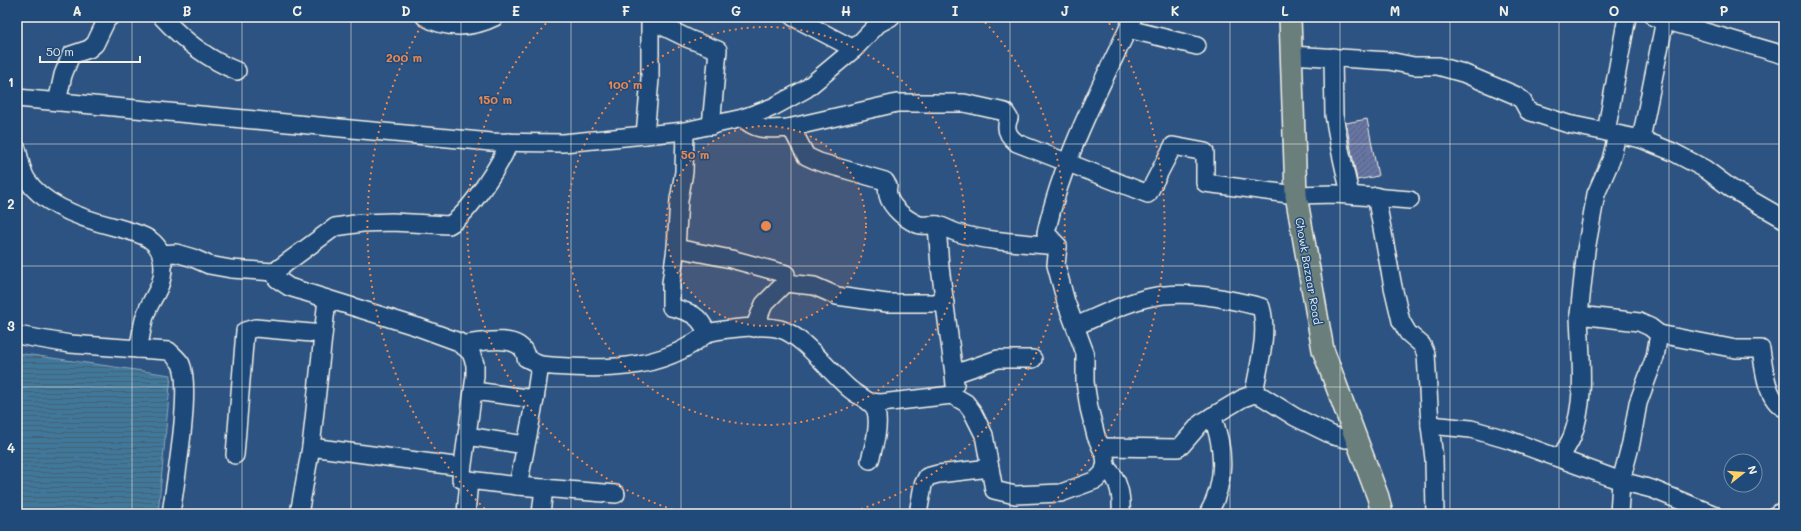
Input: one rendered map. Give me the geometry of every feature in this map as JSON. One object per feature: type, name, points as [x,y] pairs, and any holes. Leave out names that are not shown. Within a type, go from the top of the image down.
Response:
[{"type":"main road","name":"Chowk Bazaar Road","points":[[1290,17],[1296,195],[1323,350],[1378,497],[1382,514]]},
{"type":"street","points":[[57,102],[63,75],[71,55],[89,49],[95,44],[107,19],[110,17]]},
{"type":"street","points":[[162,17],[180,37],[221,64],[237,71]]},
{"type":"street","points":[[425,17],[447,26],[482,24],[495,17]]},
{"type":"street","points":[[793,17],[854,48]]},
{"type":"street","points":[[1560,458],[1572,438],[1578,418],[1582,394],[1579,315],[1586,250],[1596,194],[1611,160],[1611,133],[1626,17]]},
{"type":"street","points":[[17,98],[509,142],[563,143],[685,131],[742,118],[773,107],[806,89],[854,48],[878,24],[888,18]]},
{"type":"street","points":[[645,135],[650,79],[650,19],[689,40],[718,50],[711,126]]},
{"type":"street","points":[[1641,139],[1660,19],[1784,55]]},
{"type":"street","points":[[869,402],[881,403],[952,395],[966,403],[984,435],[994,490],[1015,495],[1061,493],[1096,480],[1103,473],[1105,468],[1105,456],[1093,426],[1089,408],[1085,353],[1066,302],[1056,265],[1058,246],[1046,233],[1054,199],[1067,162],[1093,102],[1131,23],[1197,46]]},
{"type":"street","points":[[1291,55],[1389,61],[1414,66],[1438,66],[1463,73],[1515,95],[1522,100],[1528,111],[1533,113],[1568,124],[1641,139],[1673,152],[1784,219]]},
{"type":"street","points":[[1333,57],[1334,115],[1350,194]]},
{"type":"street","points":[[742,118],[753,127],[768,129],[788,128],[897,103],[964,103],[1006,112],[1009,118],[1006,124],[1007,131],[1011,139],[1028,148],[1148,194],[1173,146],[1205,152],[1204,182],[1296,195],[1350,194],[1410,200]]},
{"type":"street","points":[[788,128],[794,133],[806,156],[819,162],[885,181],[888,186],[887,193],[889,201],[902,214],[918,225],[937,225],[958,233],[989,239],[1058,246]]},
{"type":"street","points":[[685,131],[684,172],[679,200],[676,248],[671,283],[671,307],[691,313],[703,322],[707,333]]},
{"type":"street","points":[[161,254],[176,253],[209,265],[231,269],[274,272],[335,227],[362,223],[392,222],[441,226],[449,225],[456,222],[498,166],[509,142]]},
{"type":"street","points":[[17,150],[21,166],[27,180],[35,189],[49,200],[84,219],[132,232],[149,239],[161,251],[162,282],[145,315],[138,349]]},
{"type":"street","points":[[1376,196],[1401,321],[1408,333],[1422,345],[1426,354],[1430,425],[1434,459],[1434,514]]},
{"type":"street","points":[[937,225],[940,267],[954,374],[955,397]]},
{"type":"street","points":[[676,248],[731,259],[786,274],[785,283],[764,304],[754,328]]},
{"type":"street","points":[[274,272],[277,279],[289,287],[418,327],[461,345],[470,353],[476,364],[474,391],[467,436],[466,514]]},
{"type":"street","points":[[785,283],[814,286],[837,296],[887,303],[945,303]]},
{"type":"street","points":[[1076,326],[1121,306],[1147,298],[1200,295],[1231,299],[1261,307],[1264,316],[1263,336],[1254,394]]},
{"type":"street","points":[[299,514],[311,447],[327,299]]},
{"type":"street","points":[[1579,315],[1639,322],[1660,334],[1736,349],[1761,349],[1770,390],[1777,405],[1784,408]]},
{"type":"street","points":[[235,455],[245,331],[254,328],[323,334]]},
{"type":"street","points":[[461,345],[495,340],[508,342],[520,346],[525,352],[526,358],[540,365],[580,368],[626,366],[659,360],[681,352],[707,333],[722,330],[779,328],[795,335],[850,389],[869,402],[876,411],[876,440],[870,460]]},
{"type":"street","points":[[1619,514],[1622,481],[1638,403],[1655,357],[1660,334]]},
{"type":"street","points":[[17,335],[70,344],[169,351],[181,364],[186,381],[183,421],[171,514]]},
{"type":"street","points":[[954,374],[998,359],[1033,359]]},
{"type":"street","points":[[518,486],[540,365]]},
{"type":"street","points":[[474,391],[535,399]]},
{"type":"street","points":[[1101,447],[1178,448],[1201,423],[1243,398],[1254,394],[1263,397],[1294,417],[1334,436],[1346,440],[1356,436]]},
{"type":"street","points":[[1208,514],[1221,481],[1222,456],[1219,432],[1212,416]]},
{"type":"street","points":[[1430,425],[1471,429],[1560,458],[1622,481],[1652,489],[1713,514]]},
{"type":"street","points":[[467,436],[525,445]]},
{"type":"street","points":[[311,447],[466,473],[518,486],[616,494]]},
{"type":"street","points":[[918,514],[923,485],[927,477],[938,474],[990,468]]},
{"type":"street","points":[[1105,468],[1111,472],[1118,485],[1121,514]]},
{"type":"street","points":[[541,514],[544,488]]},
{"type":"street","points":[[1777,514],[1784,511]]},
{"type":"water","points":[[17,353],[171,375],[158,514],[17,514]]},
{"type":"building","points":[[1367,119],[1378,176],[1357,180],[1346,123]]}]
